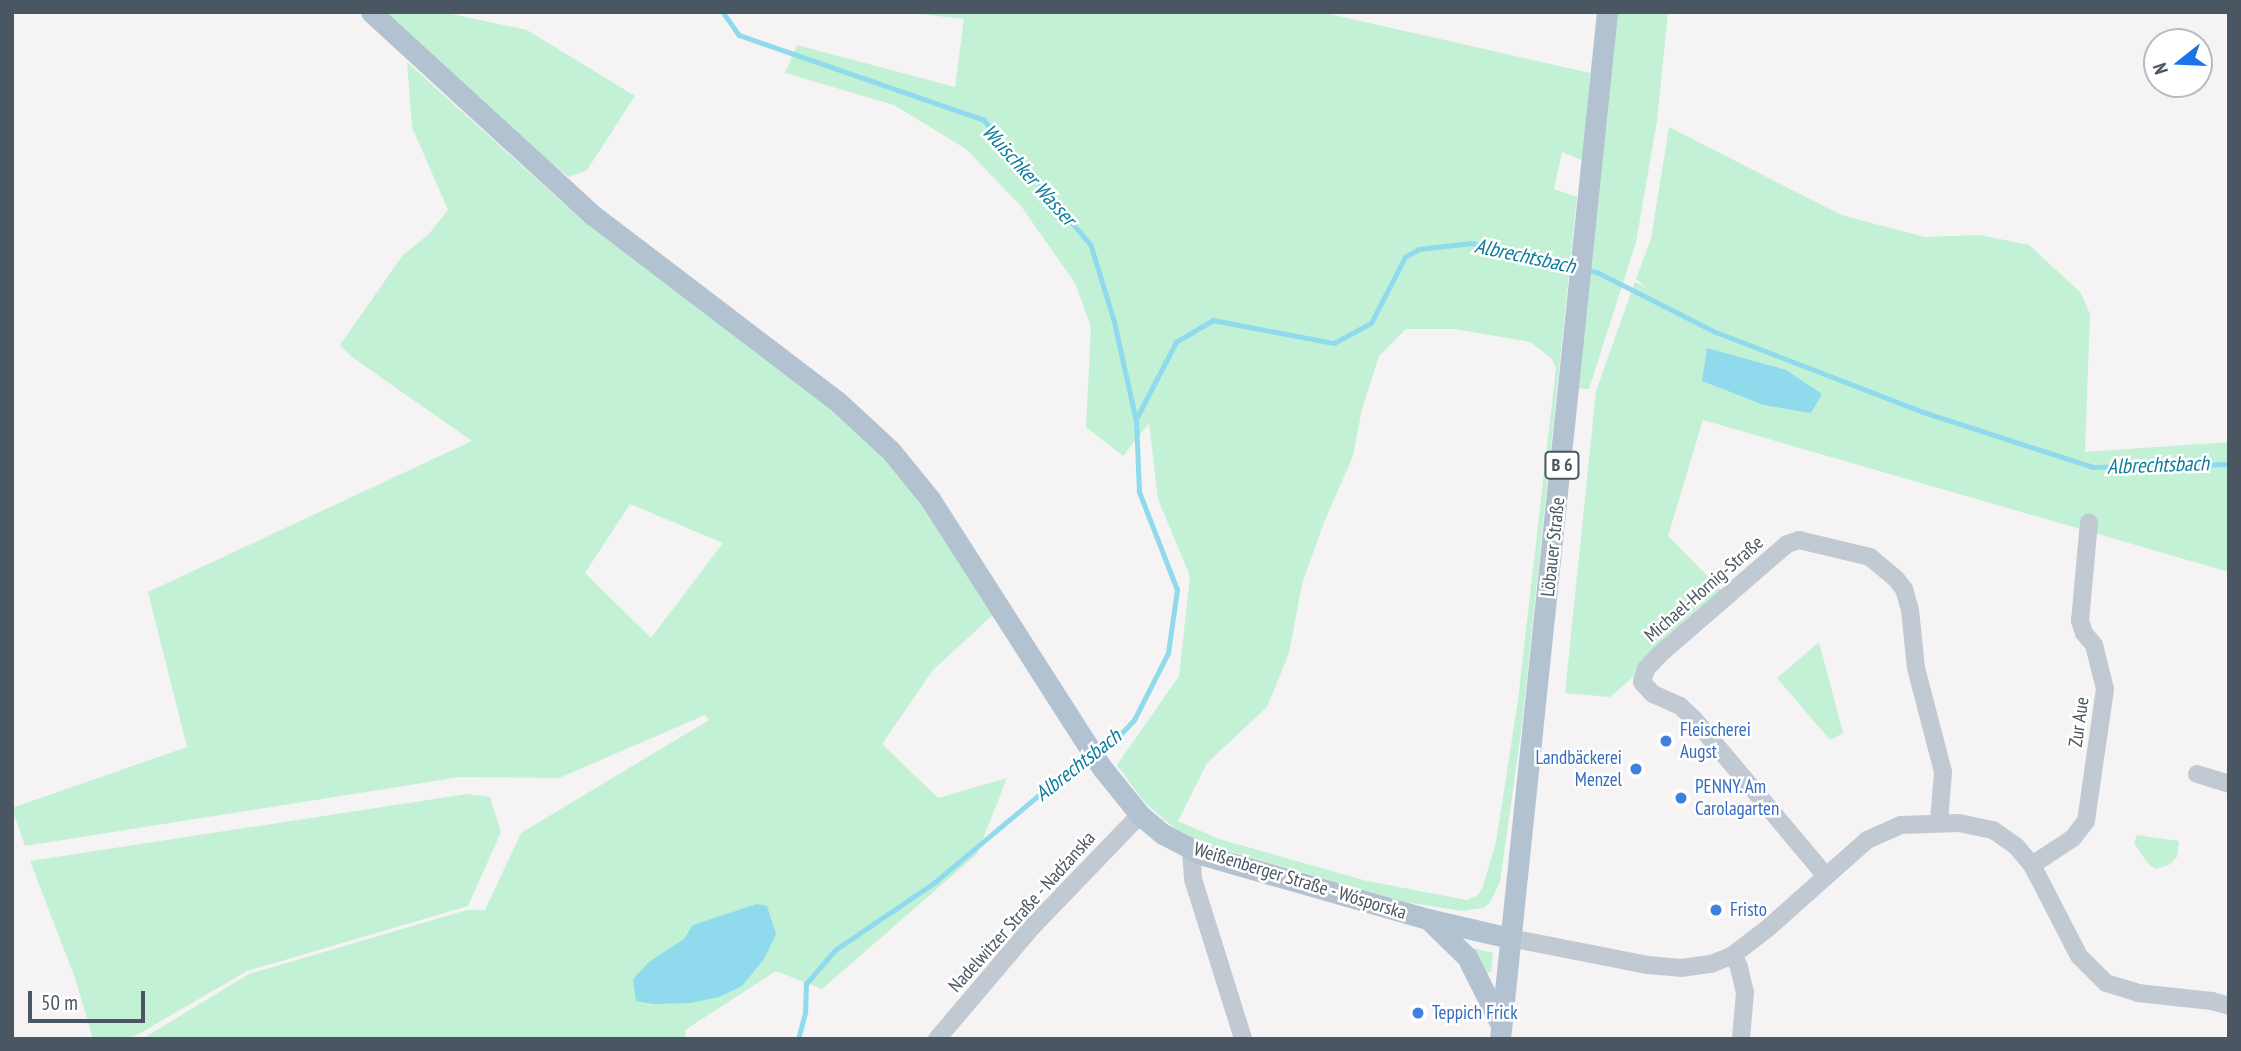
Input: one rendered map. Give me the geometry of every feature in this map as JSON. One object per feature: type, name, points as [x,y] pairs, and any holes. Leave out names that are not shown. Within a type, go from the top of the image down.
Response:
[{"type":"main road","name":"Weißenberger Straße - Wósporska","points":[[371,12],[594,216],[837,401],[891,450],[930,499],[1103,769],[1140,815],[1163,834],[1191,850],[1428,919],[1510,938]]},
{"type":"main road","name":"Löbauer Straße","points":[[1500,1032],[1584,256],[1607,12]]},
{"type":"main road","name":"Weißenberger Straße - Wósporska","points":[[1428,919],[1467,957],[1500,1032]]},
{"type":"street","name":"Zur Aue","points":[[2032,865],[2073,838],[2086,821],[2105,689],[2094,645],[2084,633],[2080,621],[2089,522]]},
{"type":"street","name":"Michael-Hornig-Straße","points":[[1825,875],[1694,719],[1680,706],[1653,694],[1642,682],[1646,669],[1659,655],[1787,544],[1799,540],[1870,557],[1904,589],[1910,610],[1916,668],[1943,772],[1939,822]]},
{"type":"street","points":[[2197,774],[2229,784]]},
{"type":"street","name":"Nadelwitzer Straße - Nadźanska","points":[[937,1039],[1033,926],[1140,815]]},
{"type":"street","points":[[1510,938],[1662,967],[1697,967],[1733,956],[1867,840],[1887,830],[1916,822],[1939,822],[1993,830],[2016,846],[2032,865],[2078,956],[2106,983],[2138,993],[2212,1001],[2229,1006]]},
{"type":"street","points":[[1191,850],[1193,879],[1243,1039]]},
{"type":"street","points":[[1733,956],[1740,967],[1745,992],[1741,1039]]},
{"type":"green space","points":[[381,12],[442,12],[527,30],[635,96],[587,170],[569,177],[512,134]]},
{"type":"green space","points":[[903,12],[1321,12],[1590,73],[1583,161],[1562,152],[1554,189],[1577,197],[1522,725],[1500,882],[1490,903],[1483,908],[1462,911],[1405,902],[1198,842],[1175,829],[1144,802],[1117,765],[1179,676],[1190,576],[1158,499],[1149,423],[1123,456],[1086,427],[1091,327],[1075,283],[1021,206],[966,149],[894,105],[785,73],[797,45],[955,87],[964,19]],"holes":[[[1406,329],[1454,329],[1530,342],[1551,358],[1556,368],[1518,700],[1496,842],[1483,886],[1478,895],[1467,900],[1367,881],[1219,839],[1178,821],[1207,763],[1267,707],[1289,653],[1302,584],[1323,525],[1353,456],[1362,409],[1379,356]]]},
{"type":"green space","points":[[1617,12],[1668,12],[1657,121],[1636,242],[1589,389],[1577,388]]},
{"type":"green space","points":[[407,62],[562,202],[728,325],[870,437],[920,495],[995,613],[933,670],[882,744],[938,798],[1007,778],[977,854],[822,989],[776,971],[685,1030],[686,1039],[142,1039],[249,974],[467,910],[485,910],[521,833],[709,720],[705,715],[559,778],[460,777],[25,846],[12,808],[187,747],[148,592],[472,441],[352,357],[340,345],[403,255],[428,235],[448,210],[412,127]],"holes":[[[630,504],[723,543],[651,638],[585,573]]]},
{"type":"green space","points":[[1669,127],[1841,215],[1925,237],[1980,235],[2029,245],[2081,293],[2090,314],[2085,452],[2229,442],[2229,572],[1703,420],[1668,536],[1727,596],[1610,697],[1565,693],[1596,391],[1635,282],[1647,288],[1636,279],[1651,239]]},
{"type":"green space","points":[[1819,642],[1843,733],[1830,740],[1777,678]]},
{"type":"green space","points":[[467,794],[490,797],[501,832],[468,906],[247,971],[130,1039],[93,1039],[75,978],[30,861]]},
{"type":"green space","points":[[2137,835],[2179,841],[2177,857],[2169,865],[2156,869],[2149,865],[2134,843]]},
{"type":"green space","points":[[1472,948],[1493,953],[1491,972],[1482,974]]},
{"type":"water","points":[[1707,348],[1786,370],[1822,394],[1811,413],[1764,405],[1702,381]]},
{"type":"water","points":[[757,904],[767,906],[776,934],[764,959],[742,986],[719,997],[690,1003],[653,1004],[636,1001],[633,979],[649,962],[684,939],[693,925]]},
{"type":"waterway","name":"Wuischker Wasser","points":[[723,12],[739,35],[984,120],[1091,245],[1114,320],[1136,419]]},
{"type":"waterway","name":"Albrechtsbach","points":[[1098,752],[1112,743],[1134,720],[1168,653],[1177,590],[1139,492],[1136,419],[1176,342],[1213,320],[1334,343],[1371,323],[1405,257],[1419,249],[1472,243],[1573,267]]},
{"type":"waterway","name":"Albrechtsbach","points":[[1585,270],[1597,272],[1716,332],[1923,412],[2093,467],[2229,464]]},
{"type":"waterway","name":"Albrechtsbach","points":[[798,1039],[805,1012],[806,984],[835,950],[934,883],[1064,774],[1088,759]]},
{"type":"place","name":"Fleischerei Augst","points":[[1666,741]]},
{"type":"place","name":"Landbäckerei Menzel","points":[[1636,769]]},
{"type":"place","name":"PENNY. Am Carolagarten","points":[[1681,798]]},
{"type":"place","name":"Fristo","points":[[1716,910]]},
{"type":"place","name":"Teppich Frick","points":[[1418,1013]]}]
